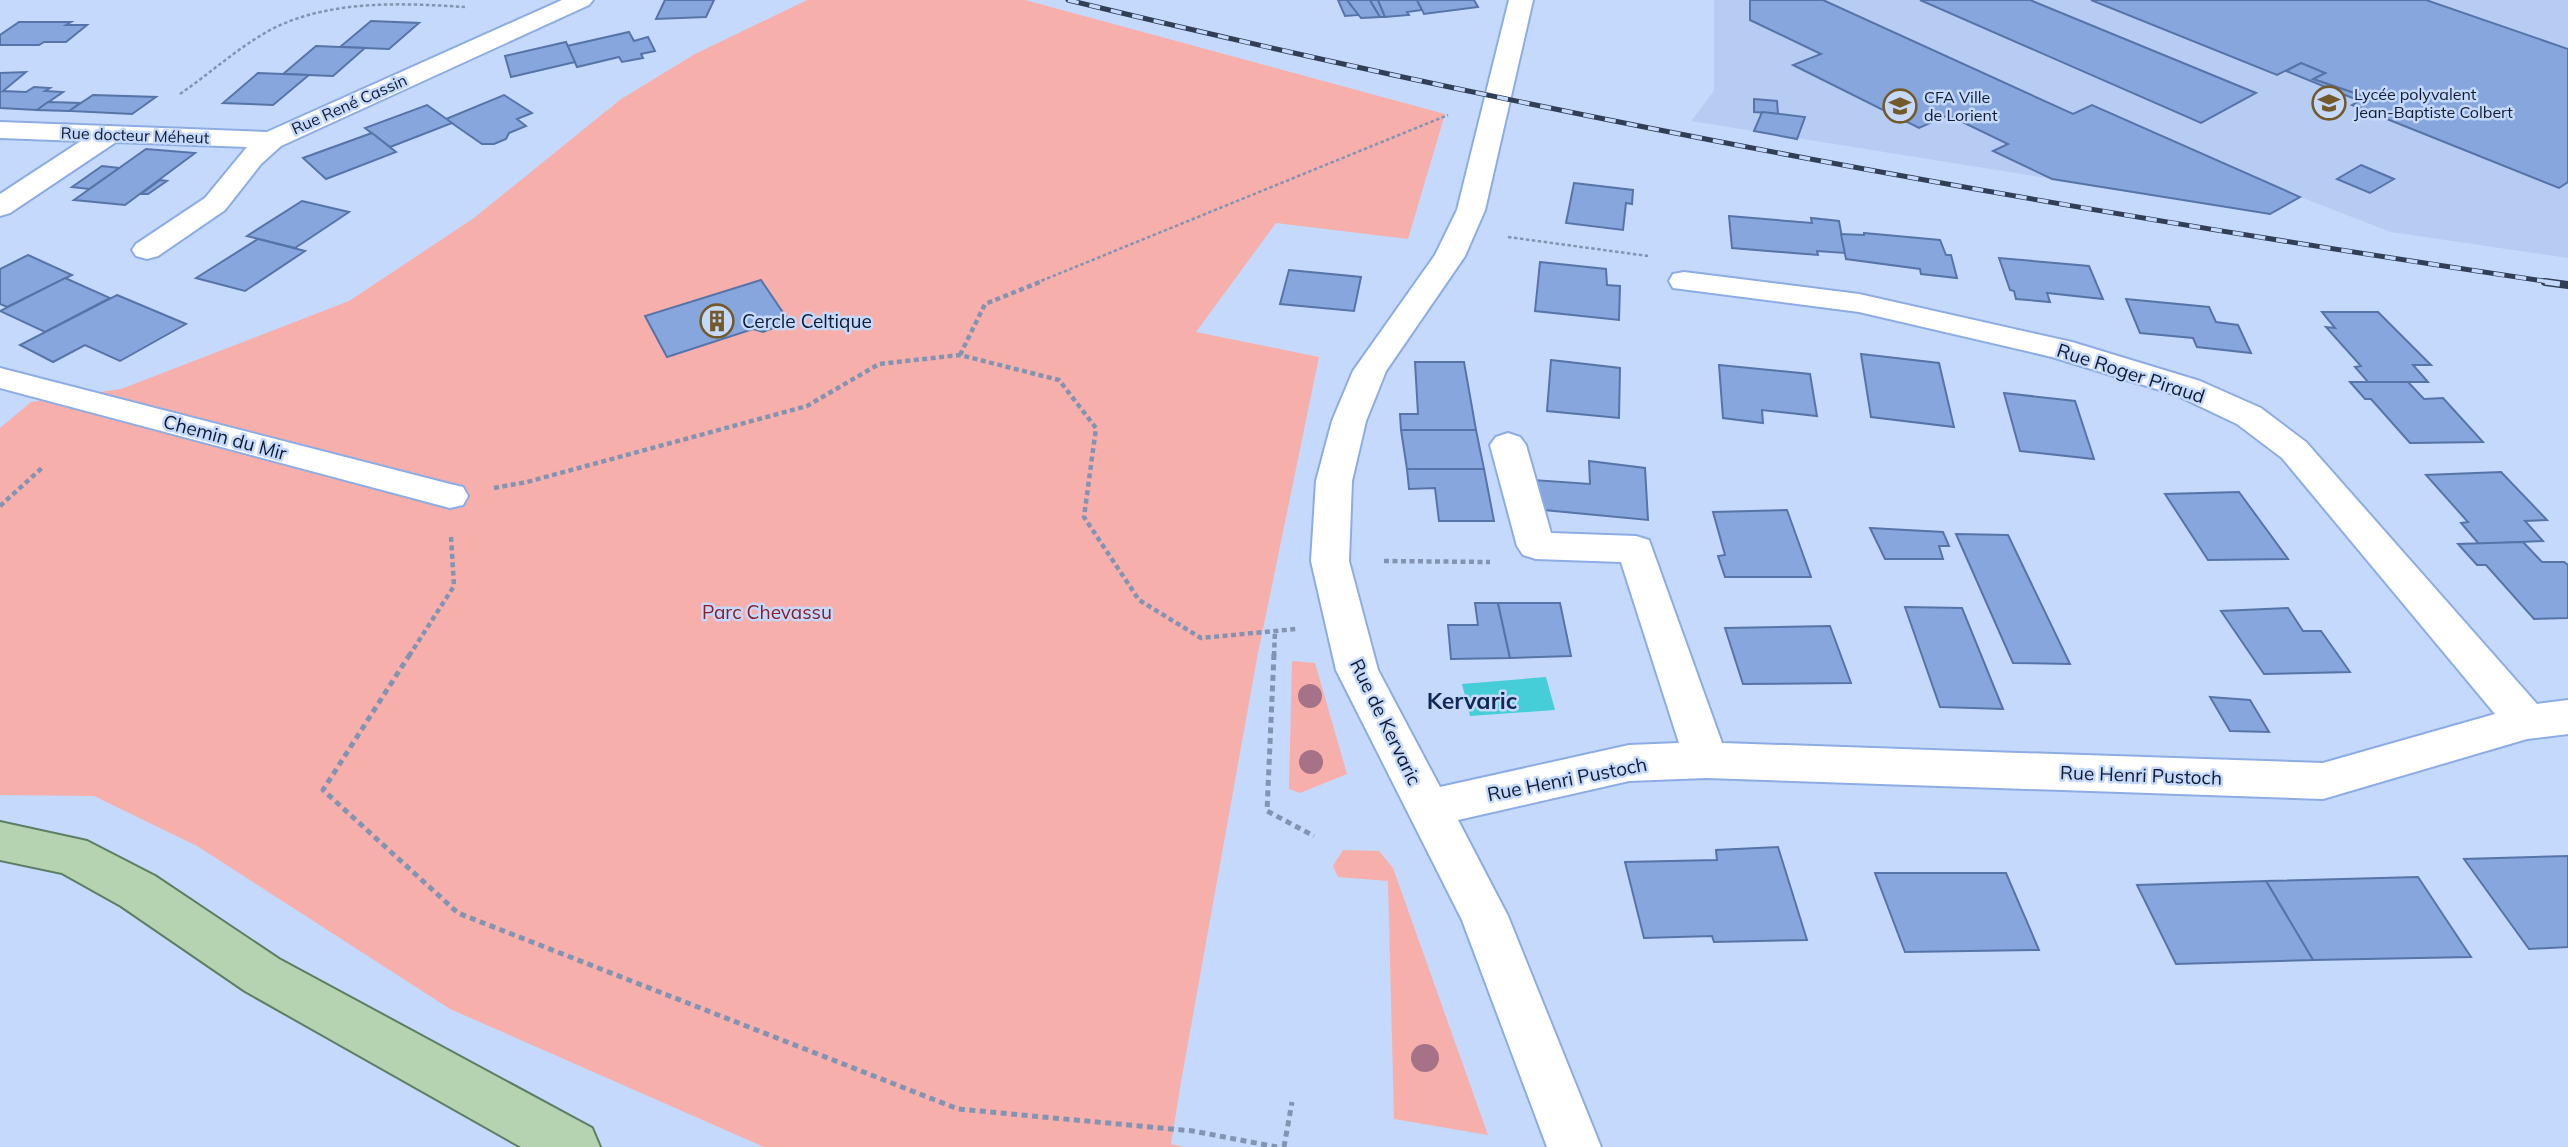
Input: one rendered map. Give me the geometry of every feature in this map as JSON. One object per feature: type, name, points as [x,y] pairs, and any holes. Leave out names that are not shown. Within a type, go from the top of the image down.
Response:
[{"type":"main road","points":[[0,841],[71,855],[138,891],[262,975],[573,1147]]},
{"type":"street","name":"Rue René Cassin","points":[[146,250],[215,204],[251,158],[271,141],[581,0]]},
{"type":"street","name":"Rue de Kervaric","points":[[1521,0],[1510,57],[1494,108],[1471,210],[1450,256],[1370,371],[1349,421],[1334,481],[1330,561],[1357,670],[1484,916],[1574,1147]]},
{"type":"street","name":"Rue docteur Méheut","points":[[0,130],[271,141]]},
{"type":"street","points":[[0,207],[115,135]]},
{"type":"street","name":"Rue Roger Piraud","points":[[1684,281],[1859,303],[2060,349],[2188,388],[2249,416],[2294,450],[2548,720]]},
{"type":"street","name":"Chemin du Mir","points":[[0,378],[450,496]]},
{"type":"street","points":[[1508,445],[1536,546],[1636,549],[1706,760]]},
{"type":"street","name":"Rue Henri Pustoch","points":[[1428,808],[1629,763],[1706,760],[2323,781],[2548,720]]},
{"type":"path","points":[[454,6],[459,0]]},
{"type":"path","points":[[115,135],[277,27],[311,14],[342,7],[466,7]]},
{"type":"path","points":[[960,355],[985,304],[1445,114],[1494,108]]},
{"type":"path","points":[[1535,242],[1672,259],[1684,281]]},
{"type":"path","points":[[1277,1147],[1193,1131],[958,1109],[458,912],[323,790],[454,586],[450,496],[527,482],[807,406],[879,364],[960,355],[1059,380],[1096,428],[1084,517],[1139,600],[1201,638],[1346,624]]},
{"type":"path","points":[[0,506],[43,467]]},
{"type":"path","points":[[1330,561],[1507,562],[1536,546]]},
{"type":"path","points":[[1275,631],[1267,811],[1314,836]]},
{"type":"path","points":[[1284,1147],[1292,1102]]},
{"type":"shaded area","name":"Lycée polyvalent Jean-Baptiste Colbert","points":[[1714,0],[2568,0],[2568,258],[2391,232],[2300,197],[2270,214],[1691,121],[1714,91]]},
{"type":"shaded area","points":[[1546,677],[1555,710],[1470,716],[1462,684]]},
{"type":"green space","name":"Parc Chevassu","points":[[807,0],[1025,0],[1445,114],[1408,239],[1276,223],[1196,332],[1319,357],[1257,658],[1181,1082],[1171,1144],[1184,1147],[764,1147],[450,1009],[197,846],[94,796],[0,795],[0,428],[31,402],[121,389],[349,301],[474,218],[621,99],[695,54]]},
{"type":"green space","points":[[1292,661],[1315,663],[1347,774],[1300,793],[1289,789]]},
{"type":"green space","points":[[1343,850],[1379,851],[1393,868],[1488,1135],[1394,1119],[1388,881],[1338,877],[1333,866]]},
{"type":"building","points":[[665,0],[714,0],[706,17],[656,19]]},
{"type":"building","points":[[1338,0],[1347,0],[1359,15],[1345,16]]},
{"type":"building","points":[[1347,0],[1370,0],[1380,17],[1361,18]]},
{"type":"building","points":[[1370,0],[1378,0],[1385,17],[1380,17]]},
{"type":"building","points":[[1378,0],[1417,0],[1422,10],[1407,12],[1409,15],[1385,17]]},
{"type":"building","points":[[1417,0],[1474,0],[1478,7],[1424,14]]},
{"type":"building","points":[[1750,0],[1823,0],[2073,114],[2092,105],[2300,197],[2270,214],[2052,179],[1993,151],[2008,144],[1948,115],[1919,128],[1793,65],[1821,54],[1750,20]]},
{"type":"building","points":[[1920,0],[2030,0],[2256,93],[2201,123]]},
{"type":"building","points":[[2091,0],[2426,0],[2568,49],[2568,182],[2559,188],[2352,105],[2366,97],[2313,79],[2325,73],[2301,63],[2277,75]]},
{"type":"building","points":[[371,21],[419,23],[389,49],[340,47]]},
{"type":"building","points":[[19,22],[71,22],[66,25],[87,25],[66,42],[0,45],[0,35]]},
{"type":"building","points":[[629,32],[634,41],[648,37],[655,51],[641,54],[643,58],[622,62],[619,57],[577,67],[567,46]]},
{"type":"building","points":[[566,42],[575,62],[511,77],[505,56]]},
{"type":"building","points":[[316,46],[365,48],[333,76],[283,74]]},
{"type":"building","points":[[2301,63],[2325,73],[2313,79],[2366,97],[2360,101],[2286,71]]},
{"type":"building","points":[[26,72],[3,91],[26,92],[34,87],[63,92],[37,110],[0,108],[0,73]]},
{"type":"building","points":[[258,73],[309,75],[273,105],[223,103]]},
{"type":"building","points":[[93,95],[156,97],[132,114],[69,111]]},
{"type":"building","points":[[504,95],[532,113],[517,119],[526,126],[509,133],[506,139],[494,144],[482,144],[446,119]]},
{"type":"building","points":[[1754,99],[1777,101],[1778,114],[1754,112]]},
{"type":"building","points":[[48,102],[80,103],[69,111],[37,110]]},
{"type":"building","points":[[427,105],[452,123],[390,147],[365,128]]},
{"type":"building","points":[[1762,112],[1805,117],[1797,139],[1754,131]]},
{"type":"building","points":[[372,133],[396,152],[326,179],[303,158]]},
{"type":"building","points":[[146,149],[195,153],[125,205],[74,200]]},
{"type":"building","points":[[2361,165],[2394,179],[2370,193],[2337,179]]},
{"type":"building","points":[[102,166],[119,168],[89,189],[72,187]]},
{"type":"building","points":[[160,180],[167,181],[148,194],[141,194]]},
{"type":"building","points":[[1574,183],[1633,190],[1632,204],[1626,203],[1623,230],[1566,223]]},
{"type":"building","points":[[302,201],[349,212],[295,248],[247,236]]},
{"type":"building","points":[[1729,216],[1812,223],[1811,218],[1839,221],[1845,253],[1817,251],[1818,255],[1732,248]]},
{"type":"building","points":[[1864,233],[1940,240],[1946,255],[1951,255],[1957,278],[1921,274],[1920,269],[1846,259],[1841,234]]},
{"type":"building","points":[[258,239],[305,251],[245,291],[196,278]]},
{"type":"building","points":[[28,255],[72,275],[7,307],[0,304],[0,269]]},
{"type":"building","points":[[1999,258],[2089,266],[2103,299],[2047,293],[2050,302],[2016,299]]},
{"type":"building","points":[[1540,262],[1606,269],[1607,285],[1620,286],[1619,320],[1535,311]]},
{"type":"building","points":[[1289,270],[1361,277],[1354,311],[1280,304]]},
{"type":"building","points":[[65,278],[110,298],[45,332],[0,311]]},
{"type":"building","name":"Cercle Celtique","points":[[761,280],[786,317],[784,324],[763,332],[753,329],[667,357],[645,316]]},
{"type":"building","points":[[117,295],[186,324],[120,361],[85,345],[53,362],[20,345]]},
{"type":"building","points":[[2126,299],[2209,307],[2216,322],[2238,325],[2251,353],[2197,347],[2193,338],[2140,333]]},
{"type":"building","points":[[2322,312],[2378,312],[2431,365],[2413,365],[2428,382],[2368,382],[2355,367],[2361,366],[2326,327],[2335,328]]},
{"type":"building","points":[[1861,354],[1939,363],[1954,427],[1871,417]]},
{"type":"building","points":[[1551,360],[1620,368],[1619,418],[1547,411]]},
{"type":"building","points":[[1415,362],[1464,362],[1476,430],[1401,430],[1400,414],[1418,414]]},
{"type":"building","points":[[1719,365],[1810,374],[1817,416],[1762,410],[1763,423],[1723,418]]},
{"type":"building","points":[[2350,382],[2408,382],[2424,399],[2443,398],[2483,442],[2410,443],[2371,399],[2365,399]]},
{"type":"building","points":[[2004,393],[2075,401],[2094,459],[2020,451]]},
{"type":"building","points":[[1401,430],[1476,430],[1484,469],[1407,469]]},
{"type":"building","points":[[1589,461],[1645,468],[1648,520],[1544,510],[1534,480],[1590,484]]},
{"type":"building","points":[[1407,469],[1484,469],[1494,521],[1439,521],[1435,488],[1409,489]]},
{"type":"building","points":[[2501,472],[2547,520],[2525,521],[2543,541],[2479,544],[2461,523],[2468,522],[2426,475]]},
{"type":"building","points":[[2239,492],[2288,559],[2208,560],[2165,494]]},
{"type":"building","points":[[1787,510],[1811,577],[1725,577],[1718,556],[1725,555],[1713,512]]},
{"type":"building","points":[[1870,528],[1943,532],[1949,546],[1939,546],[1943,559],[1885,559]]},
{"type":"building","points":[[1956,534],[2008,535],[2070,664],[2013,663]]},
{"type":"building","points":[[2523,542],[2542,562],[2564,562],[2568,565],[2568,618],[2534,619],[2486,565],[2477,565],[2458,544]]},
{"type":"building","points":[[1475,603],[1498,603],[1510,658],[1451,659],[1448,625],[1478,625]]},
{"type":"building","points":[[1498,603],[1560,603],[1571,656],[1510,658]]},
{"type":"building","points":[[1905,607],[1962,608],[2003,709],[1940,707]]},
{"type":"building","points":[[2288,608],[2303,631],[2321,631],[2350,672],[2264,674],[2221,611]]},
{"type":"building","points":[[1830,626],[1851,683],[1743,684],[1725,628]]},
{"type":"building","points":[[2210,697],[2250,700],[2269,732],[2230,731]]},
{"type":"building","points":[[1778,847],[1807,940],[1714,942],[1712,936],[1644,938],[1625,862],[1717,860],[1716,850]]},
{"type":"building","points":[[2568,856],[2568,947],[2529,949],[2464,859]]},
{"type":"building","points":[[1875,873],[2006,873],[2039,950],[1905,952]]},
{"type":"building","points":[[2418,877],[2471,957],[2313,960],[2266,881]]},
{"type":"building","points":[[2266,881],[2313,960],[2176,964],[2137,885]]},
{"type":"railway","points":[[1068,0],[1437,84],[1809,159],[2182,224],[2557,283]]},
{"type":"railway","points":[[2545,282],[2568,285]]},
{"type":"place","name":"Lycée polyvalent Jean-Baptiste Colbert","points":[[2329,103]]},
{"type":"place","name":"CFA Ville de Lorient","points":[[1900,106]]},
{"type":"place","name":"Cercle Celtique","points":[[717,321]]},
{"type":"district","name":"Kervaric","points":[[1472,700]]}]
